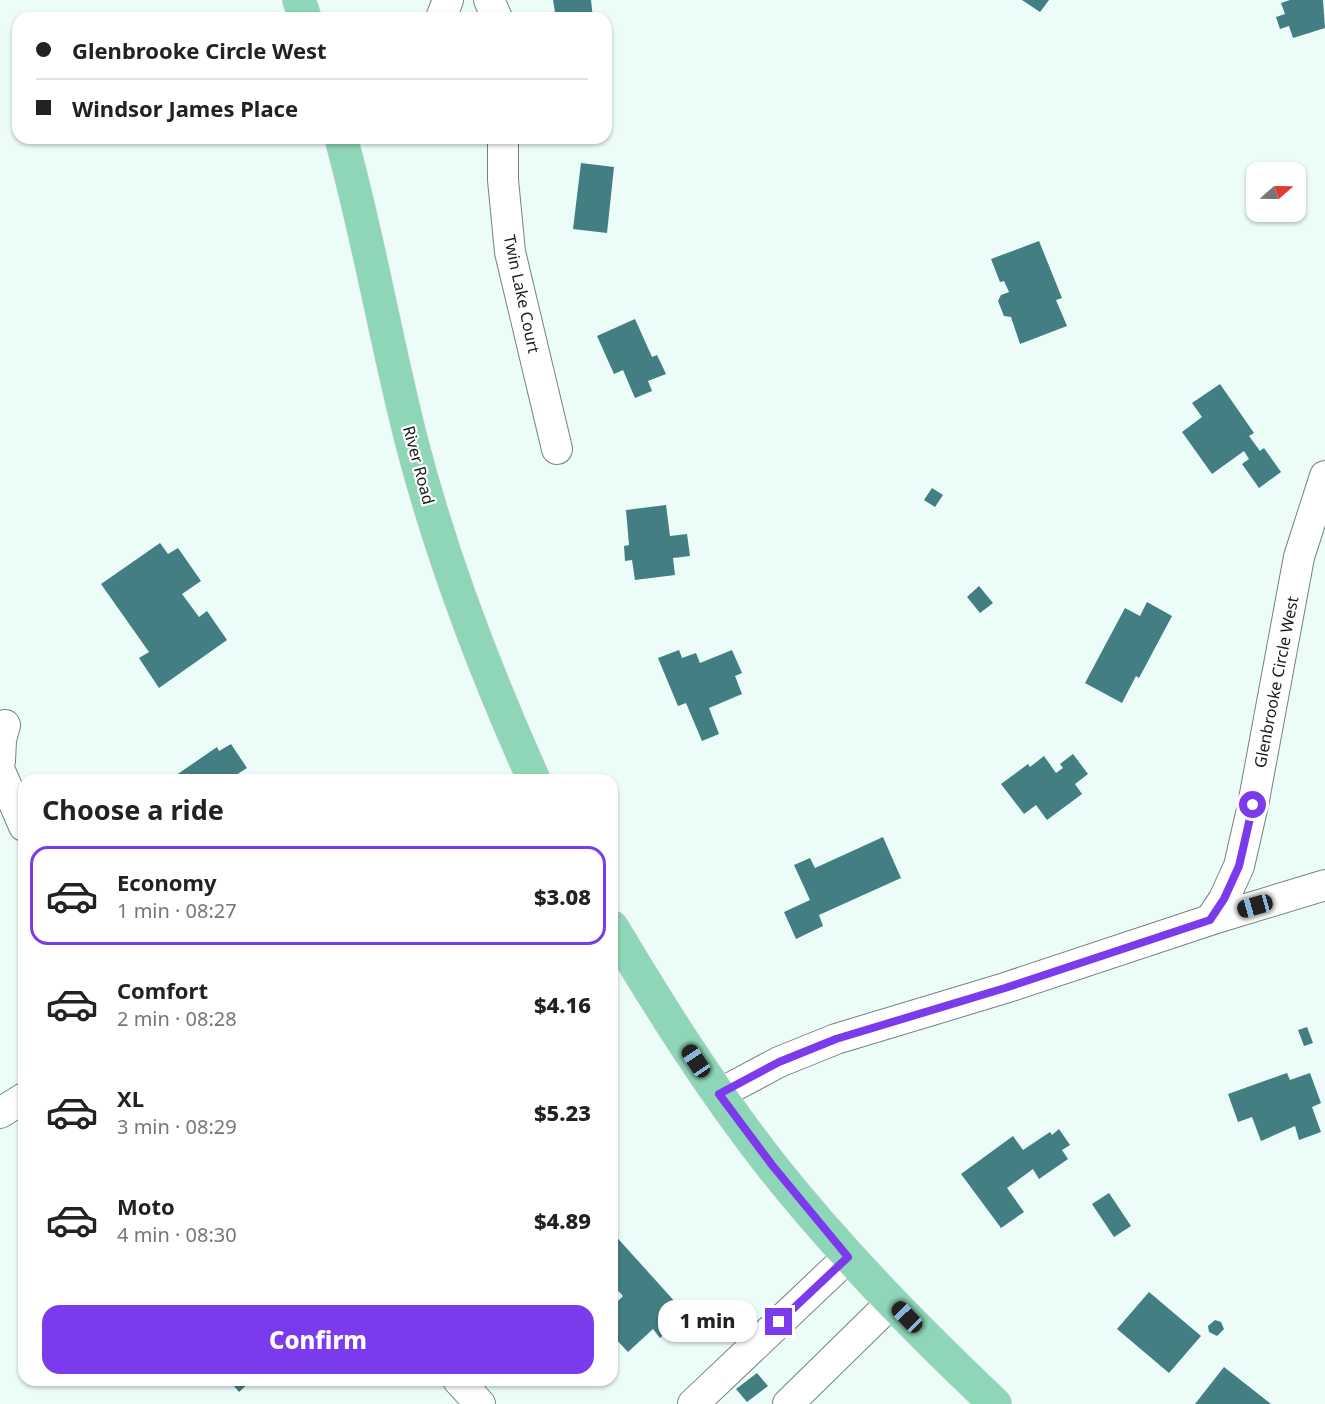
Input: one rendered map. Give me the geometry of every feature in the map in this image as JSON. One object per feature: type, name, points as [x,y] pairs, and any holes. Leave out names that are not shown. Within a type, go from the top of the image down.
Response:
[{"type":"main road","name":"River Road","points":[[343,144],[359,207],[404,411],[436,528],[475,639],[531,774]]},
{"type":"main road","points":[[618,937],[663,1012],[719,1094],[772,1165],[848,1257],[995,1404]]},
{"type":"street","name":"Twin Lake Court","points":[[503,144],[503,180],[510,252],[557,448]]},
{"type":"street","name":"Glenbrooke Circle West","points":[[1210,920],[1224,899],[1239,866],[1253,805],[1299,557],[1325,476]]},
{"type":"street","points":[[0,761],[5,725]]},
{"type":"street","points":[[0,771],[18,812]]},
{"type":"street","points":[[719,1094],[788,1058],[836,1039],[1005,988],[1210,920],[1325,885]]},
{"type":"street","points":[[0,1113],[18,1102]]},
{"type":"street","points":[[693,1404],[848,1257]]},
{"type":"street","points":[[789,1404],[892,1302]]},
{"type":"street","points":[[464,1386],[480,1404]]},
{"type":"building","points":[[553,0],[591,0],[592,12],[555,12]]},
{"type":"building","points":[[1022,0],[1049,0],[1040,12]]},
{"type":"building","points":[[1290,0],[1323,0],[1325,28],[1293,38],[1289,26],[1280,29],[1276,17],[1285,14],[1281,3]]},
{"type":"building","points":[[581,163],[614,167],[607,233],[573,229]]},
{"type":"building","points":[[1039,241],[1062,298],[1056,300],[1067,326],[1020,344],[1011,317],[1004,316],[998,301],[1001,295],[1009,292],[1004,281],[1000,282],[991,259]]},
{"type":"building","points":[[635,319],[652,357],[657,355],[666,374],[648,381],[652,391],[635,398],[623,370],[614,374],[597,336]]},
{"type":"building","points":[[1220,384],[1254,433],[1249,436],[1260,451],[1264,448],[1281,472],[1259,488],[1242,464],[1249,459],[1244,451],[1212,474],[1182,432],[1202,417],[1192,403]]},
{"type":"building","points":[[932,488],[943,495],[935,507],[924,500]]},
{"type":"building","points":[[666,505],[670,536],[687,534],[690,556],[673,558],[675,575],[635,580],[632,560],[625,561],[624,546],[629,545],[626,510]]},
{"type":"building","points":[[160,543],[168,554],[178,548],[201,581],[182,594],[199,617],[207,611],[227,640],[159,688],[139,658],[149,652],[101,584]]},
{"type":"building","points":[[979,586],[993,603],[980,613],[967,597]]},
{"type":"building","points":[[1147,602],[1172,616],[1139,678],[1136,676],[1122,703],[1085,683],[1125,608],[1140,616]]},
{"type":"building","points":[[679,650],[682,658],[696,653],[700,663],[732,650],[742,673],[735,676],[742,694],[709,708],[719,734],[702,741],[686,703],[678,706],[658,658]]},
{"type":"building","points":[[231,744],[247,768],[238,774],[178,774],[217,747],[219,751]]},
{"type":"building","points":[[1073,754],[1088,774],[1075,784],[1082,794],[1047,820],[1036,805],[1024,814],[1001,784],[1028,764],[1030,767],[1044,756],[1056,773],[1063,768],[1060,764]]},
{"type":"building","points":[[883,837],[901,878],[819,915],[823,926],[796,939],[784,912],[810,900],[794,865],[810,858],[815,868]]},
{"type":"building","points":[[1307,1027],[1313,1043],[1304,1046],[1298,1030]]},
{"type":"building","points":[[1287,1073],[1290,1080],[1310,1073],[1321,1103],[1312,1107],[1321,1132],[1299,1140],[1295,1126],[1261,1141],[1252,1117],[1238,1122],[1228,1094]]},
{"type":"building","points":[[1059,1129],[1070,1145],[1062,1150],[1068,1159],[1039,1179],[1033,1169],[1007,1188],[1024,1212],[1001,1228],[961,1174],[1013,1136],[1023,1150],[1050,1132],[1052,1135]]},
{"type":"building","points":[[1109,1193],[1131,1226],[1114,1237],[1092,1204]]},
{"type":"building","points":[[618,1239],[686,1314],[660,1338],[653,1329],[628,1352],[618,1341],[618,1301],[623,1296],[618,1291]]},
{"type":"building","points":[[1149,1292],[1201,1336],[1169,1373],[1117,1329]]},
{"type":"building","points":[[1215,1320],[1221,1322],[1224,1329],[1217,1336],[1209,1332],[1208,1326]]},
{"type":"building","points":[[1224,1367],[1271,1404],[1195,1404]]},
{"type":"building","points":[[757,1373],[768,1386],[747,1402],[736,1389]]},
{"type":"building","points":[[234,1386],[246,1386],[239,1392]]},
{"type":"route","points":[[779,1322],[848,1257],[772,1165],[719,1094],[779,1062],[836,1039],[1005,988],[1210,920],[1224,899],[1239,866],[1253,805]]}]
